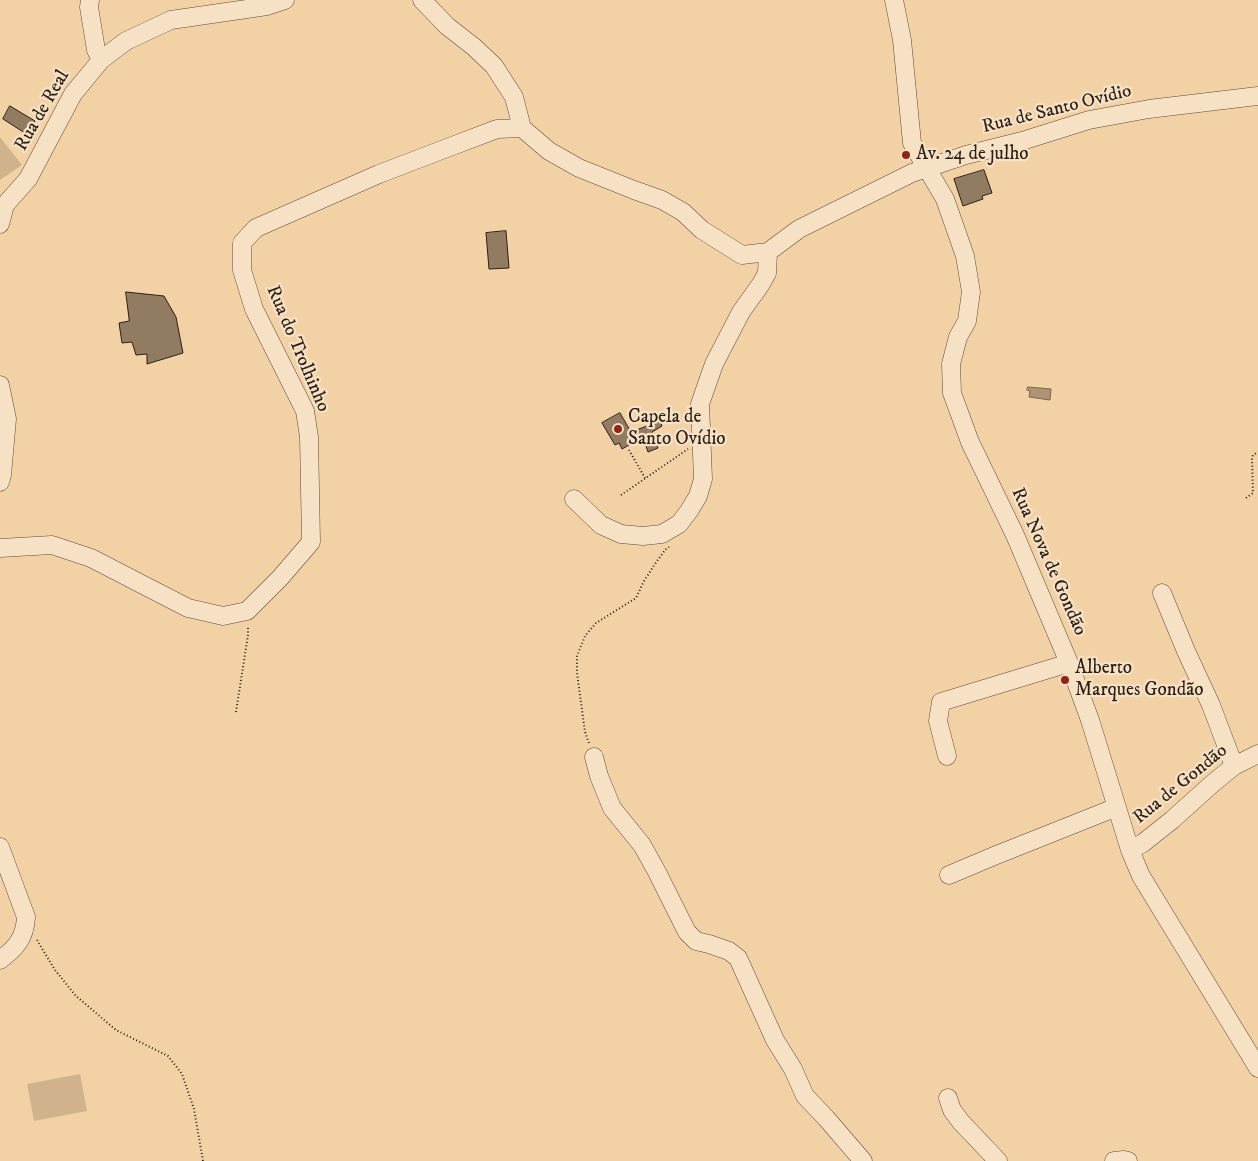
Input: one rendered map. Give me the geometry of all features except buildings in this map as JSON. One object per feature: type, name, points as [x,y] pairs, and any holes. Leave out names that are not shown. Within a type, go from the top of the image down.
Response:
[{"type":"street","points":[[90,0],[89,7],[94,41],[100,60]]},
{"type":"street","name":"Rua de Real","points":[[0,224],[3,206],[28,179],[72,94],[100,60],[126,41],[171,20],[266,6],[285,0]]},
{"type":"street","points":[[422,0],[447,26],[474,47],[494,66],[514,97],[522,128]]},
{"type":"street","name":"Rua Nova de Gondão","points":[[894,0],[902,40],[912,143],[945,199],[965,256],[971,292],[967,321],[958,337],[952,364],[952,393],[970,442],[1015,535],[1069,663],[1090,720],[1130,850],[1142,876],[1258,1068]]},
{"type":"street","name":"Rua de Santo Ovídio","points":[[522,128],[549,151],[579,168],[662,200],[683,212],[702,230],[742,255],[768,252],[799,229],[912,173],[966,155],[1022,141],[1088,120],[1149,109],[1258,96]]},
{"type":"street","name":"Rua do Trolhinho","points":[[247,611],[280,578],[311,542],[311,495],[309,438],[305,412],[254,310],[242,270],[242,244],[256,228],[379,174],[497,130],[522,128]]},
{"type":"street","points":[[574,499],[600,525],[621,534],[643,536],[662,534],[679,524],[698,496],[703,479],[700,404],[714,364],[741,312],[767,273],[768,252]]},
{"type":"street","points":[[0,482],[6,419],[1,395]]},
{"type":"street","points":[[0,548],[52,545],[91,558],[188,608],[223,616],[247,611]]},
{"type":"street","points":[[1162,593],[1211,706],[1234,766]]},
{"type":"street","points":[[947,756],[938,721],[941,702],[1069,663]]},
{"type":"street","name":"Rua de Gondão","points":[[1130,850],[1143,843],[1172,820],[1234,766],[1258,754]]},
{"type":"street","points":[[594,757],[599,776],[612,808],[642,846],[688,932],[696,941],[729,951],[738,958],[775,1040],[793,1069],[805,1096],[863,1161]]},
{"type":"street","points":[[949,875],[1117,807]]},
{"type":"street","points":[[0,847],[26,918],[23,936],[9,953],[0,960]]},
{"type":"street","points":[[948,1098],[952,1110],[960,1122],[998,1161]]},
{"type":"street","points":[[1114,1161],[1128,1161]]},
{"type":"path","points":[[620,495],[702,439]]},
{"type":"path","points":[[628,450],[646,478]]},
{"type":"path","points":[[1246,498],[1253,494],[1252,459],[1253,455],[1258,452]]},
{"type":"path","points":[[594,757],[585,732],[577,672],[577,656],[584,636],[596,623],[636,598],[655,564],[666,550],[674,545]]},
{"type":"path","points":[[236,712],[248,635],[247,611]]},
{"type":"path","points":[[26,926],[33,933],[55,970],[76,996],[116,1030],[168,1056],[182,1074],[194,1109],[203,1161]]},
{"type":"shaded area","points":[[0,137],[22,165],[0,180]]},
{"type":"shaded area","points":[[1028,387],[1051,389],[1050,400],[1029,397],[1030,391],[1027,390]]},
{"type":"shaded area","points":[[80,1074],[87,1111],[34,1121],[27,1084]]},
{"type":"place","name":"Av. 24 de julho","points":[[906,155]]},
{"type":"place","name":"Capela de Santo Ovídio","points":[[618,429]]},
{"type":"place","name":"Alberto Marques Gondão","points":[[1065,680]]}]
